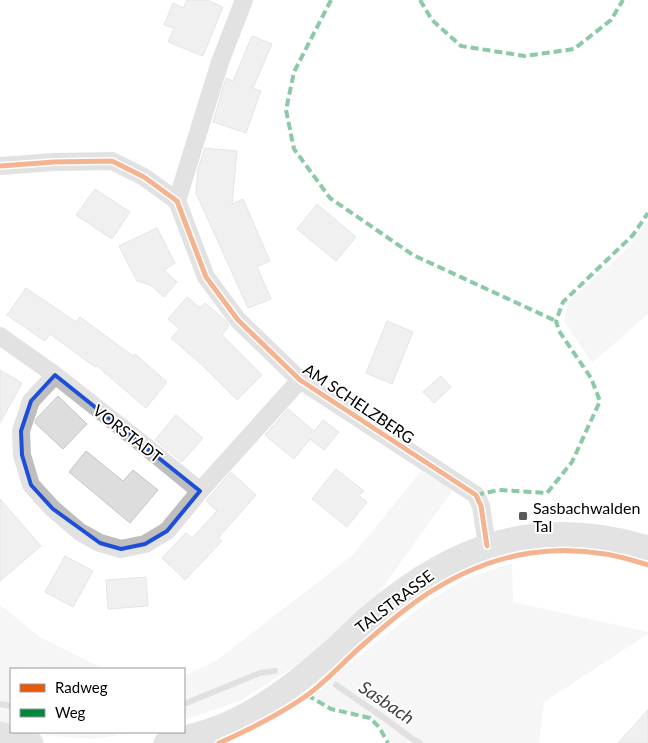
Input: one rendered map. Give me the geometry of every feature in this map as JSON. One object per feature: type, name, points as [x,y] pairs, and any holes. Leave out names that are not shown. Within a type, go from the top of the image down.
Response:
[{"type":"main road","name":"TALSTRASSE","points":[[166,743],[216,730],[244,717],[268,702],[324,660],[372,615],[419,579],[455,559],[487,546],[515,538],[543,535],[589,536],[619,540],[648,548]]},
{"type":"main road","points":[[0,734],[31,743]]},
{"type":"street","points":[[0,166],[54,162],[112,161],[144,177],[177,201],[220,62],[244,0]]},
{"type":"street","name":"AM SCHELZBERG","points":[[177,201],[206,277],[238,320],[300,380],[476,496],[481,506],[487,546]]},
{"type":"street","name":"VORSTADT","points":[[0,336],[55,375],[200,491]]},
{"type":"street","points":[[55,375],[31,401],[21,430],[22,454],[31,485],[53,509],[80,532],[100,544],[121,549],[145,544],[167,531],[200,491],[300,380]]},
{"type":"highlighted area","points":[[55,375],[200,491],[167,531],[145,544],[121,549],[100,543],[53,509],[31,485],[22,455],[21,431],[31,401]]},
{"type":"shaded area","points":[[648,222],[648,314],[592,363],[564,321],[569,301],[626,250]]},
{"type":"shaded area","points":[[421,471],[453,490],[378,594],[306,659],[240,701],[185,720],[185,676],[217,660],[353,555]]},
{"type":"shaded area","points":[[512,563],[513,602],[648,632],[648,634],[544,702],[539,743],[392,743],[377,721],[308,701],[349,664],[427,602],[467,578]]},
{"type":"shaded area","points":[[0,605],[40,637],[102,668],[10,668],[10,725],[0,722]]},
{"type":"shaded area","points":[[37,733],[131,733],[94,739]]},
{"type":"building","points":[[187,0],[207,0],[223,7],[203,56],[168,42],[174,28],[164,25],[173,3],[183,8]]},
{"type":"building","points":[[252,36],[272,44],[253,88],[261,91],[246,133],[213,122],[226,78],[233,81]]},
{"type":"building","points":[[205,148],[237,151],[232,204],[243,199],[270,261],[257,267],[271,299],[248,308],[196,193],[198,169]]},
{"type":"building","points":[[95,189],[130,212],[112,239],[76,215]]},
{"type":"building","points":[[317,204],[356,237],[336,261],[297,229]]},
{"type":"building","points":[[157,228],[175,263],[164,270],[177,282],[164,297],[150,285],[137,281],[119,246]]},
{"type":"building","points":[[26,288],[76,322],[80,317],[133,356],[135,354],[167,382],[146,408],[97,366],[95,367],[50,334],[45,341],[7,315]]},
{"type":"building","points":[[187,297],[200,308],[205,303],[225,320],[229,326],[222,335],[262,375],[237,400],[203,366],[171,338],[180,329],[168,319]]},
{"type":"building","points":[[387,321],[413,332],[392,384],[366,373]]},
{"type":"building","points":[[0,370],[22,383],[0,423]]},
{"type":"building","points":[[441,376],[451,387],[434,403],[423,392]]},
{"type":"building","points":[[58,396],[87,424],[63,449],[35,423],[36,419]]},
{"type":"building","points":[[288,409],[314,431],[323,420],[339,432],[324,450],[310,439],[294,459],[265,435]]},
{"type":"building","points":[[176,415],[203,438],[182,462],[155,440]]},
{"type":"building","points":[[86,451],[123,481],[133,470],[158,490],[130,523],[69,472]]},
{"type":"building","points":[[336,469],[364,491],[359,496],[367,502],[347,527],[312,499]]},
{"type":"building","points":[[231,472],[256,495],[218,538],[222,541],[185,580],[162,558],[186,533],[192,538],[217,511],[206,501]]},
{"type":"building","points":[[0,499],[41,546],[0,581]]},
{"type":"building","points":[[65,556],[93,571],[73,607],[45,592]]},
{"type":"building","points":[[146,577],[148,606],[108,609],[106,580]]},
{"type":"building","points":[[648,710],[648,743],[618,743]]},
{"type":"waterway","name":"Sasbach","points":[[185,704],[260,673],[275,671]]},
{"type":"waterway","name":"Sasbach","points":[[336,685],[420,743]]},
{"type":"waterway","name":"Sasbach","points":[[0,704],[10,706]]},
{"type":"marked path","points":[[331,0],[294,72],[286,110],[294,149],[330,198],[413,255],[556,321]]},
{"type":"marked path","points":[[420,0],[432,20],[461,46],[525,56],[574,49],[611,20],[623,0]]},
{"type":"marked path","points":[[476,495],[499,490],[547,493],[572,462],[600,401],[591,378],[559,331],[556,321],[563,302],[633,235],[648,213]]},
{"type":"marked path","points":[[307,695],[331,709],[370,718],[379,727],[388,743]]},
{"type":"cycle path","points":[[0,166],[54,162],[112,161],[144,177],[177,201],[206,277],[238,320],[300,380],[476,495],[481,506],[487,546]]},
{"type":"cycle path","points":[[219,743],[264,722],[306,696],[371,637],[411,605],[445,583],[473,570],[529,553],[558,551],[617,556],[648,565]]},
{"type":"place","name":"Sasbachwalden Tal","points":[[523,516]]}]
